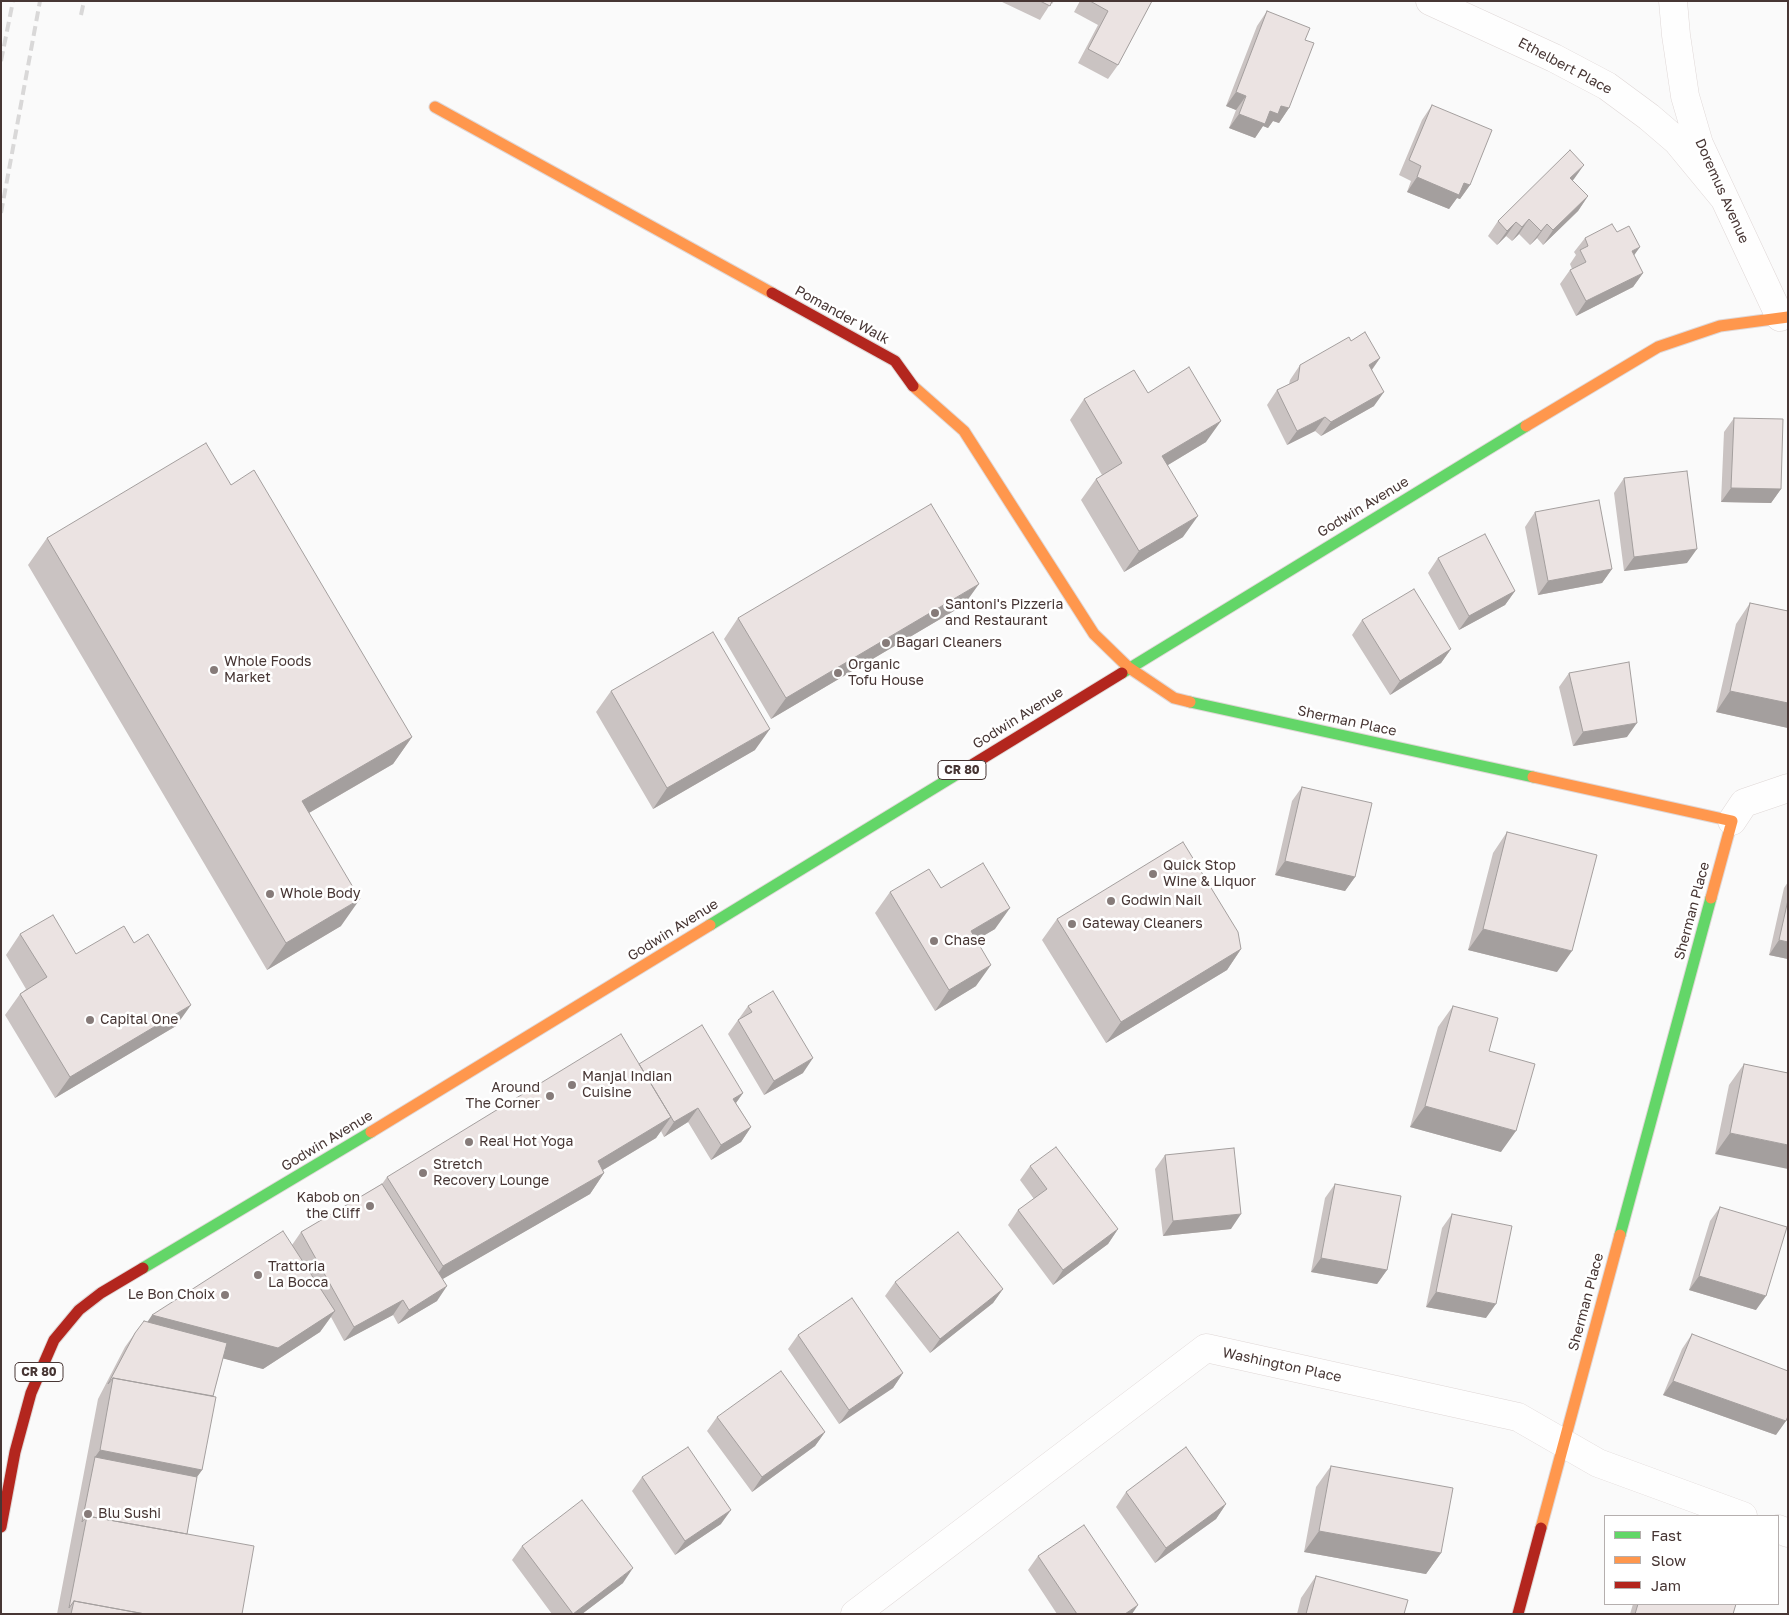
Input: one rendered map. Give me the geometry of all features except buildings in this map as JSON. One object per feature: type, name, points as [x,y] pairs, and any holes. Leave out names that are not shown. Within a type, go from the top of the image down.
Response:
[{"type":"street","name":"Ethelbert Place","points":[[1430,1],[1554,58],[1607,86],[1650,117],[1677,141],[1724,198]]},
{"type":"street","name":"Doremus Avenue","points":[[1673,1],[1685,96],[1699,144],[1784,317]]},
{"type":"street","name":"Pomander Walk","points":[[435,107],[895,361],[914,387],[964,431],[1080,614],[1094,634],[1128,667]]},
{"type":"street","name":"Godwin Avenue","points":[[1,1527],[15,1452],[31,1393],[54,1340],[79,1310],[151,1262],[433,1095],[1128,667],[1635,359],[1658,347],[1720,326],[1784,317]]},
{"type":"street","name":"Sherman Place","points":[[1128,667],[1174,698],[1732,822],[1518,1614]]},
{"type":"street","points":[[1732,822],[1744,803],[1788,788]]},
{"type":"street","name":"Washington Place","points":[[855,1614],[1206,1348],[1518,1417],[1598,1463],[1740,1515]]},
{"type":"railway","points":[[1,61],[13,1]]},
{"type":"railway","points":[[1,213],[40,1]]},
{"type":"railway","points":[[81,15],[84,1]]},
{"type":"traffic: fast","points":[[1122,673],[1526,426]]},
{"type":"traffic: fast","points":[[1190,702],[1533,777]]},
{"type":"traffic: fast","points":[[710,925],[962,771]]},
{"type":"traffic: fast","points":[[1620,1235],[1711,898]]},
{"type":"traffic: fast","points":[[143,1268],[371,1132]]},
{"type":"traffic: slow","points":[[435,107],[772,293]]},
{"type":"traffic: slow","points":[[1526,426],[1658,347],[1720,326],[1788,317]]},
{"type":"traffic: slow","points":[[913,386],[964,431],[1094,634],[1128,667],[1174,698],[1190,702]]},
{"type":"traffic: slow","points":[[1533,777],[1732,821],[1711,898]]},
{"type":"traffic: slow","points":[[371,1132],[710,925]]},
{"type":"traffic: slow","points":[[1541,1528],[1620,1235]]},
{"type":"traffic: jam","points":[[772,293],[895,361],[913,386]]},
{"type":"traffic: jam","points":[[962,771],[1122,673]]},
{"type":"traffic: jam","points":[[1,1527],[15,1452],[31,1393],[54,1340],[79,1310],[101,1293],[143,1268]]},
{"type":"traffic: jam","points":[[1518,1614],[1541,1528]]},
{"type":"place","name":"Santoni's Pizzeria and Restaurant","points":[[935,613]]},
{"type":"place","name":"Bagari Cleaners","points":[[886,643]]},
{"type":"place","name":"Whole Foods Market","points":[[214,670]]},
{"type":"place","name":"Organic Tofu House","points":[[838,673]]},
{"type":"place","name":"Quick Stop Wine & Liquor","points":[[1153,874]]},
{"type":"place","name":"Whole Body","points":[[270,894]]},
{"type":"place","name":"Godwin Nail","points":[[1111,901]]},
{"type":"place","name":"Gateway Cleaners","points":[[1072,924]]},
{"type":"place","name":"Chase","points":[[934,941]]},
{"type":"place","name":"Capital One","points":[[90,1020]]},
{"type":"place","name":"Manjal Indian Cuisine","points":[[572,1085]]},
{"type":"place","name":"Around The Corner","points":[[550,1096]]},
{"type":"place","name":"Real Hot Yoga","points":[[469,1142]]},
{"type":"place","name":"Stretch Recovery Lounge","points":[[423,1173]]},
{"type":"place","name":"Kabob on the Cliff","points":[[370,1206]]},
{"type":"place","name":"Trattoria La Bocca","points":[[258,1275]]},
{"type":"place","name":"Le Bon Choix","points":[[225,1295]]},
{"type":"place","name":"Blu Sushi","points":[[88,1514]]}]
